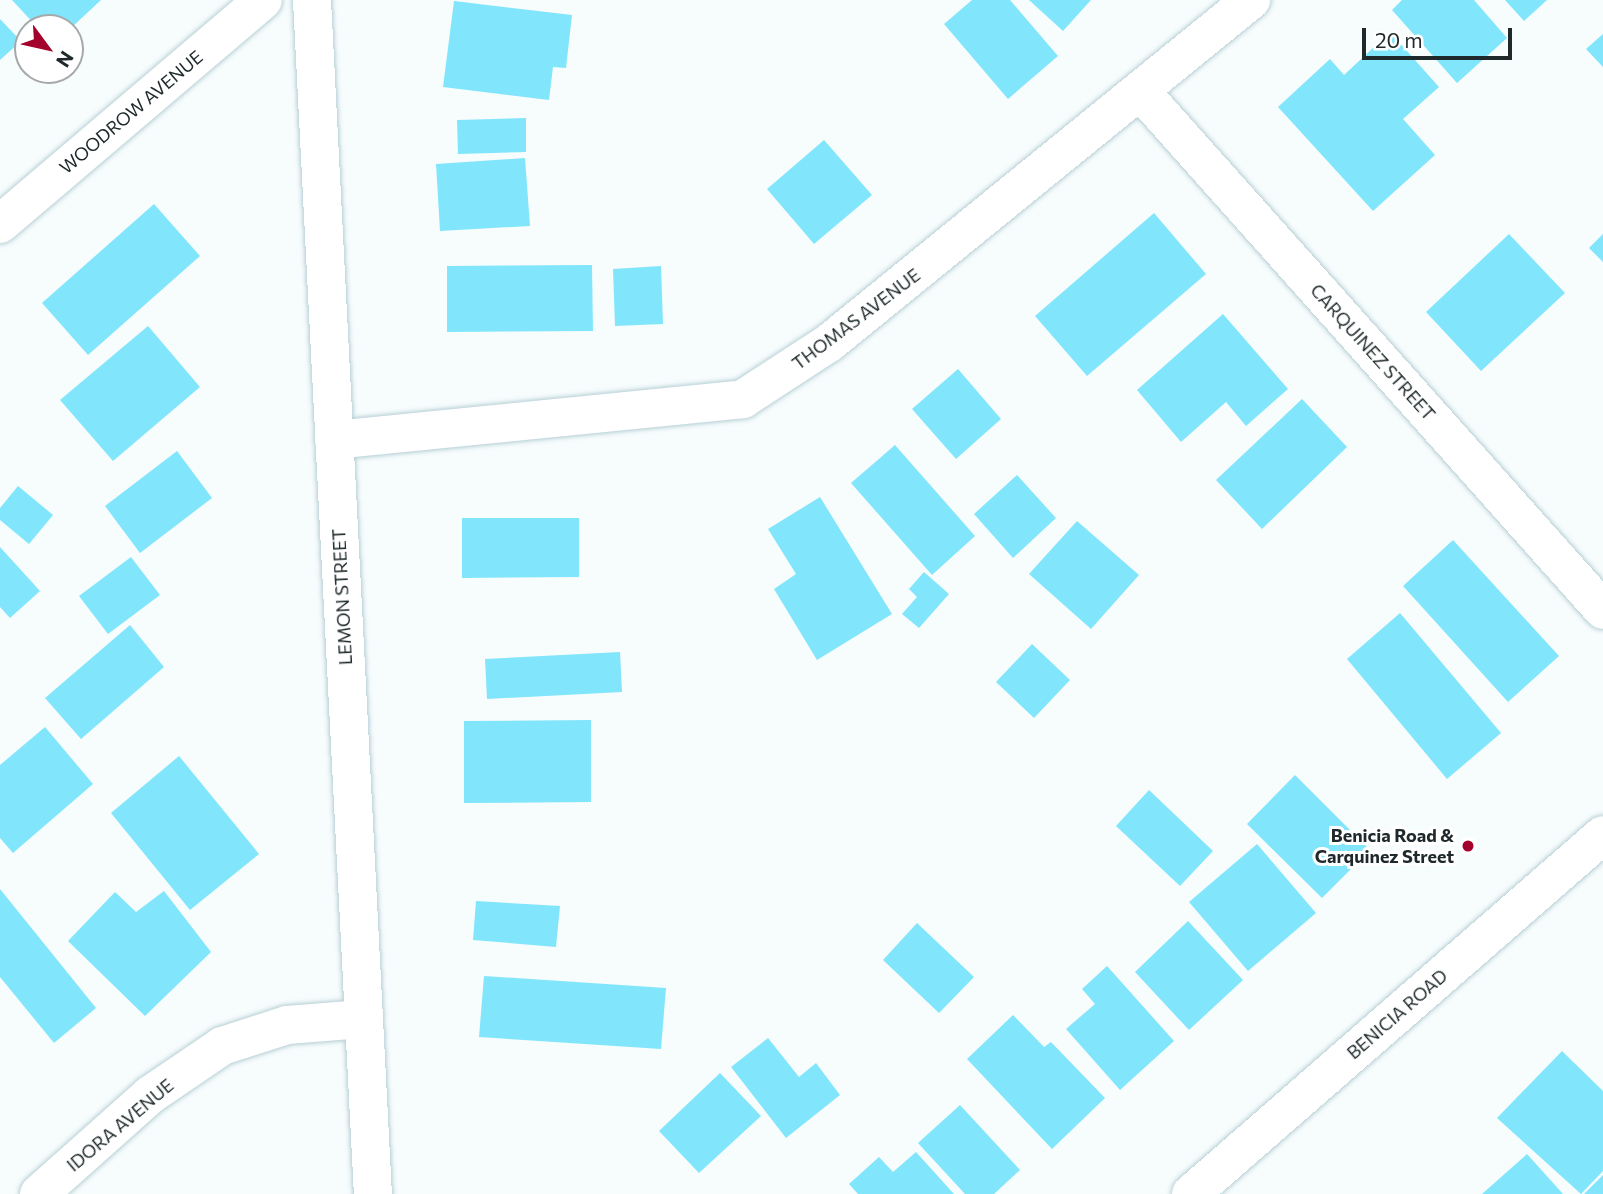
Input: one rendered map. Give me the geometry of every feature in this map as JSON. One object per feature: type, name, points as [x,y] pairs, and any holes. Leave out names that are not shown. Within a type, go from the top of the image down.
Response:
[{"type":"street","name":"WOODROW AVENUE","points":[[0,224],[263,0]]},
{"type":"street","name":"LEMON STREET","points":[[312,0],[373,1194]]},
{"type":"street","name":"THOMAS AVENUE","points":[[334,440],[743,399],[829,344],[1143,94],[1251,0]]},
{"type":"street","name":"CARQUINEZ STREET","points":[[1143,94],[1603,610]]},
{"type":"street","name":"BENICIA ROAD","points":[[1191,1194],[1603,835]]},
{"type":"street","name":"IDORA AVENUE","points":[[39,1194],[150,1095],[222,1045],[287,1026],[363,1019]]},
{"type":"building","points":[[12,0],[101,0],[84,16],[25,14]]},
{"type":"building","points":[[972,0],[1010,0],[1058,56],[1008,99],[944,24]]},
{"type":"building","points":[[1029,0],[1091,0],[1063,31]]},
{"type":"building","points":[[1402,0],[1474,0],[1507,38],[1457,83],[1392,10]]},
{"type":"building","points":[[1505,0],[1547,0],[1524,21]]},
{"type":"building","points":[[454,1],[572,15],[566,68],[553,67],[549,100],[443,87]]},
{"type":"building","points":[[0,19],[14,34],[14,47],[0,60]]},
{"type":"building","points":[[1390,32],[1439,87],[1403,119],[1435,155],[1373,211],[1278,107],[1330,59],[1344,75]]},
{"type":"building","points":[[1603,34],[1603,67],[1586,49]]},
{"type":"building","points":[[526,118],[526,152],[458,154],[457,120]]},
{"type":"building","points":[[824,140],[872,195],[814,244],[767,189]]},
{"type":"building","points":[[525,158],[530,226],[440,231],[436,164]]},
{"type":"building","points":[[154,204],[200,256],[88,355],[42,303]]},
{"type":"building","points":[[1154,213],[1206,274],[1087,376],[1035,316]]},
{"type":"building","points":[[1509,234],[1565,293],[1481,371],[1426,312]]},
{"type":"building","points":[[1603,234],[1603,262],[1589,248]]},
{"type":"building","points":[[592,265],[593,331],[447,332],[447,266]]},
{"type":"building","points":[[661,266],[663,324],[615,326],[613,269]]},
{"type":"building","points":[[1223,314],[1288,389],[1246,426],[1226,402],[1181,442],[1137,390]]},
{"type":"building","points":[[148,326],[200,387],[113,461],[60,400]]},
{"type":"building","points":[[958,369],[1001,419],[956,459],[912,409]]},
{"type":"building","points":[[1302,399],[1347,447],[1262,529],[1216,480]]},
{"type":"building","points":[[895,445],[975,536],[932,575],[851,483]]},
{"type":"building","points":[[177,451],[212,498],[140,553],[105,506]]},
{"type":"building","points":[[1017,475],[1056,518],[1013,558],[974,514]]},
{"type":"building","points":[[18,486],[53,515],[29,544],[0,520],[0,508]]},
{"type":"building","points":[[820,497],[892,614],[817,660],[774,589],[796,574],[768,529]]},
{"type":"building","points":[[462,518],[579,518],[579,577],[462,578]]},
{"type":"building","points":[[1077,521],[1139,575],[1091,629],[1029,574]]},
{"type":"building","points":[[1453,540],[1559,656],[1508,702],[1403,586]]},
{"type":"building","points":[[0,547],[40,591],[10,618],[0,607]]},
{"type":"building","points":[[131,557],[160,595],[108,634],[79,596]]},
{"type":"building","points":[[924,572],[949,594],[919,628],[902,614],[917,597],[909,589]]},
{"type":"building","points":[[1400,613],[1501,733],[1447,779],[1347,659]]},
{"type":"building","points":[[130,625],[164,667],[81,739],[45,698]]},
{"type":"building","points":[[1032,644],[1070,680],[1034,718],[996,682]]},
{"type":"building","points":[[620,652],[622,692],[487,699],[485,659]]},
{"type":"building","points":[[591,720],[591,802],[464,803],[464,721]]},
{"type":"building","points":[[45,727],[93,784],[13,853],[0,838],[0,765]]},
{"type":"building","points":[[179,756],[259,854],[190,910],[111,813]]},
{"type":"building","points":[[1295,775],[1370,850],[1322,898],[1247,824]]},
{"type":"building","points":[[1149,790],[1213,851],[1180,886],[1116,826]]},
{"type":"building","points":[[1257,844],[1316,913],[1248,971],[1189,902]]},
{"type":"building","points":[[0,889],[96,1008],[54,1043],[0,977]]},
{"type":"building","points":[[164,891],[211,952],[145,1016],[68,941],[115,892],[136,912]]},
{"type":"building","points":[[476,901],[560,906],[556,947],[473,940]]},
{"type":"building","points":[[1188,921],[1243,980],[1189,1030],[1135,972]]},
{"type":"building","points":[[917,923],[974,977],[939,1013],[883,960]]},
{"type":"building","points":[[1107,966],[1174,1041],[1120,1090],[1066,1029],[1095,1004],[1082,989]]},
{"type":"building","points":[[484,976],[666,988],[661,1049],[479,1037]]},
{"type":"building","points":[[1013,1015],[1044,1047],[1051,1042],[1105,1098],[1052,1149],[967,1059]]},
{"type":"building","points":[[768,1038],[799,1077],[816,1063],[840,1095],[786,1138],[731,1067]]},
{"type":"building","points":[[1562,1051],[1603,1091],[1603,1171],[1581,1194],[1497,1118]]},
{"type":"building","points":[[720,1073],[761,1116],[699,1173],[659,1131]]},
{"type":"building","points":[[960,1105],[1020,1170],[994,1194],[965,1194],[918,1143]]},
{"type":"building","points":[[916,1152],[954,1194],[858,1194],[849,1184],[879,1157],[893,1172]]},
{"type":"building","points":[[1527,1154],[1563,1194],[1482,1194]]},
{"type":"building","points":[[1603,1175],[1603,1194],[1584,1194]]},
{"type":"place","name":"Benicia Road & Carquinez Street","points":[[1468,846]]}]
